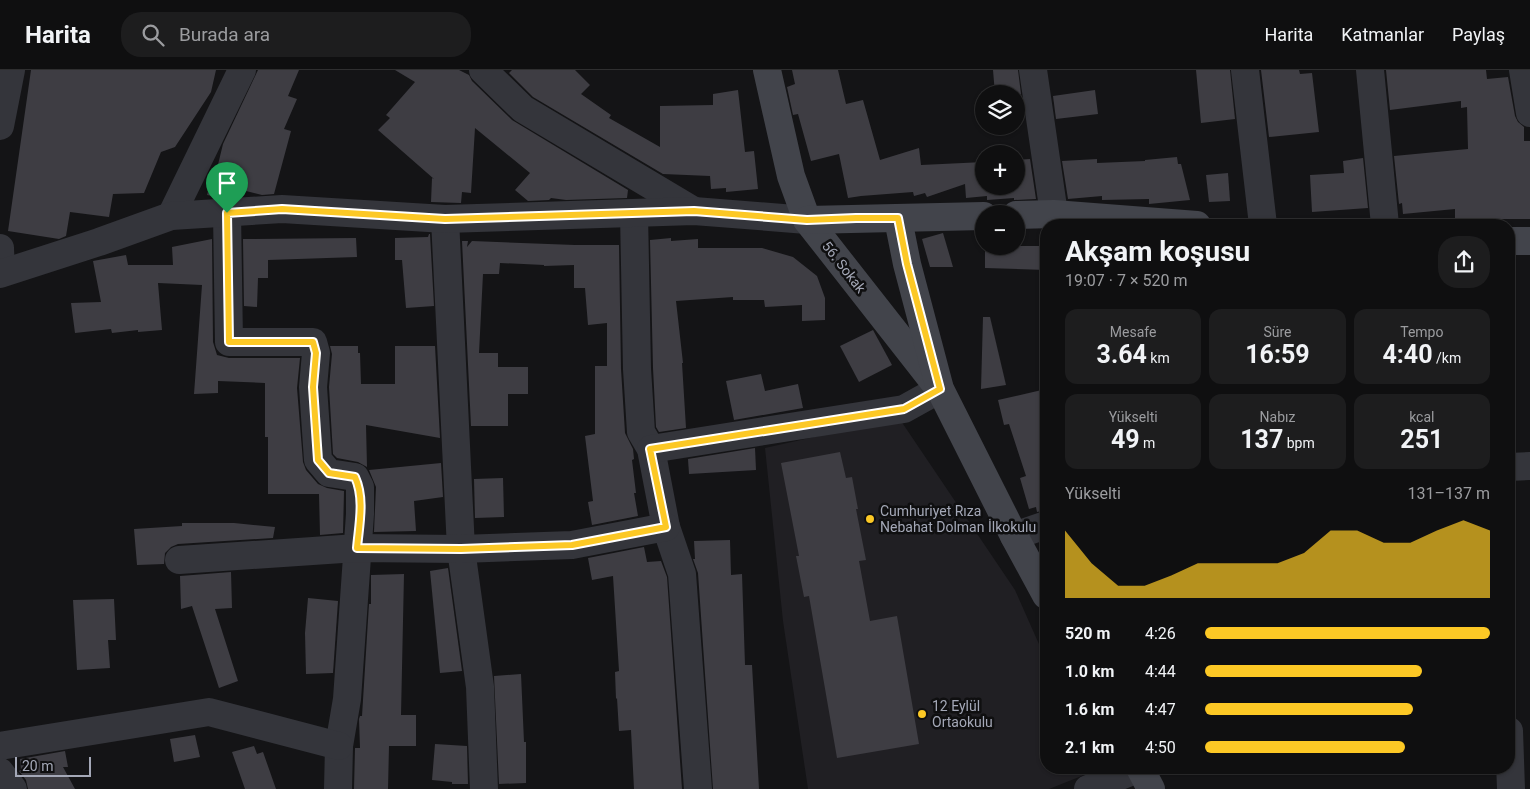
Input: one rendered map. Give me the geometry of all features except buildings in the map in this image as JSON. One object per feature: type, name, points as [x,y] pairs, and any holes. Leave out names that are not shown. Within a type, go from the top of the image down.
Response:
[{"type":"main road","name":"56. Sokak","points":[[767,70],[791,176],[807,220],[940,389]]},
{"type":"main road","points":[[1025,215],[1054,214],[1119,219]]},
{"type":"main road","points":[[807,220],[975,216]]},
{"type":"main road","points":[[898,218],[907,264],[940,389],[1040,585]]},
{"type":"main road","points":[[1515,241],[1530,241]]},
{"type":"main road","points":[[1143,774],[1152,789]]},
{"type":"street","points":[[0,126],[11,70]]},
{"type":"street","points":[[171,216],[242,70]]},
{"type":"street","points":[[483,70],[523,109],[694,211]]},
{"type":"street","points":[[1033,70],[1054,214]]},
{"type":"street","points":[[1244,70],[1262,219]]},
{"type":"street","points":[[1370,70],[1384,219]]},
{"type":"street","points":[[1523,70],[1530,114]]},
{"type":"street","points":[[0,265],[99,242],[171,216],[282,209],[445,219],[694,211],[807,220]]},
{"type":"street","points":[[227,213],[229,342],[313,342],[316,353],[313,387],[318,460],[329,473],[355,477],[360,487],[360,514],[347,699],[339,746],[338,789]]},
{"type":"street","points":[[634,214],[637,369],[641,432],[650,449],[666,527],[682,574],[698,789]]},
{"type":"street","points":[[445,219],[461,549],[480,687],[484,789]]},
{"type":"street","points":[[650,449],[904,409],[940,389]]},
{"type":"street","points":[[1515,467],[1530,466]]},
{"type":"street","points":[[179,560],[357,548],[461,549],[572,545],[666,527]]},
{"type":"street","points":[[1014,536],[1040,527]]},
{"type":"street","points":[[0,746],[209,712],[339,746]]},
{"type":"street","points":[[0,772],[13,789]]},
{"type":"street","points":[[1088,789],[1125,774]]},
{"type":"street","points":[[1510,774],[1511,789]]},
{"type":"shaded area","points":[[899,418],[1015,590],[1040,646],[1040,774],[1086,774],[1049,789],[808,789],[783,621],[765,448]]},
{"type":"place","name":"Cumhuriyet Rıza Nebahat Dolman İlkokulu","points":[[870,519]]},
{"type":"place","name":"12 Eylül Ortaokulu","points":[[922,714]]},
{"type":"route","points":[[282,209],[445,219],[694,211],[807,220],[898,218],[907,264],[940,389],[904,409],[650,449],[666,527],[572,545],[461,549],[357,548],[360,487],[355,477],[329,473],[318,460],[313,387],[316,353],[313,342],[229,342],[227,213],[282,209]]}]
